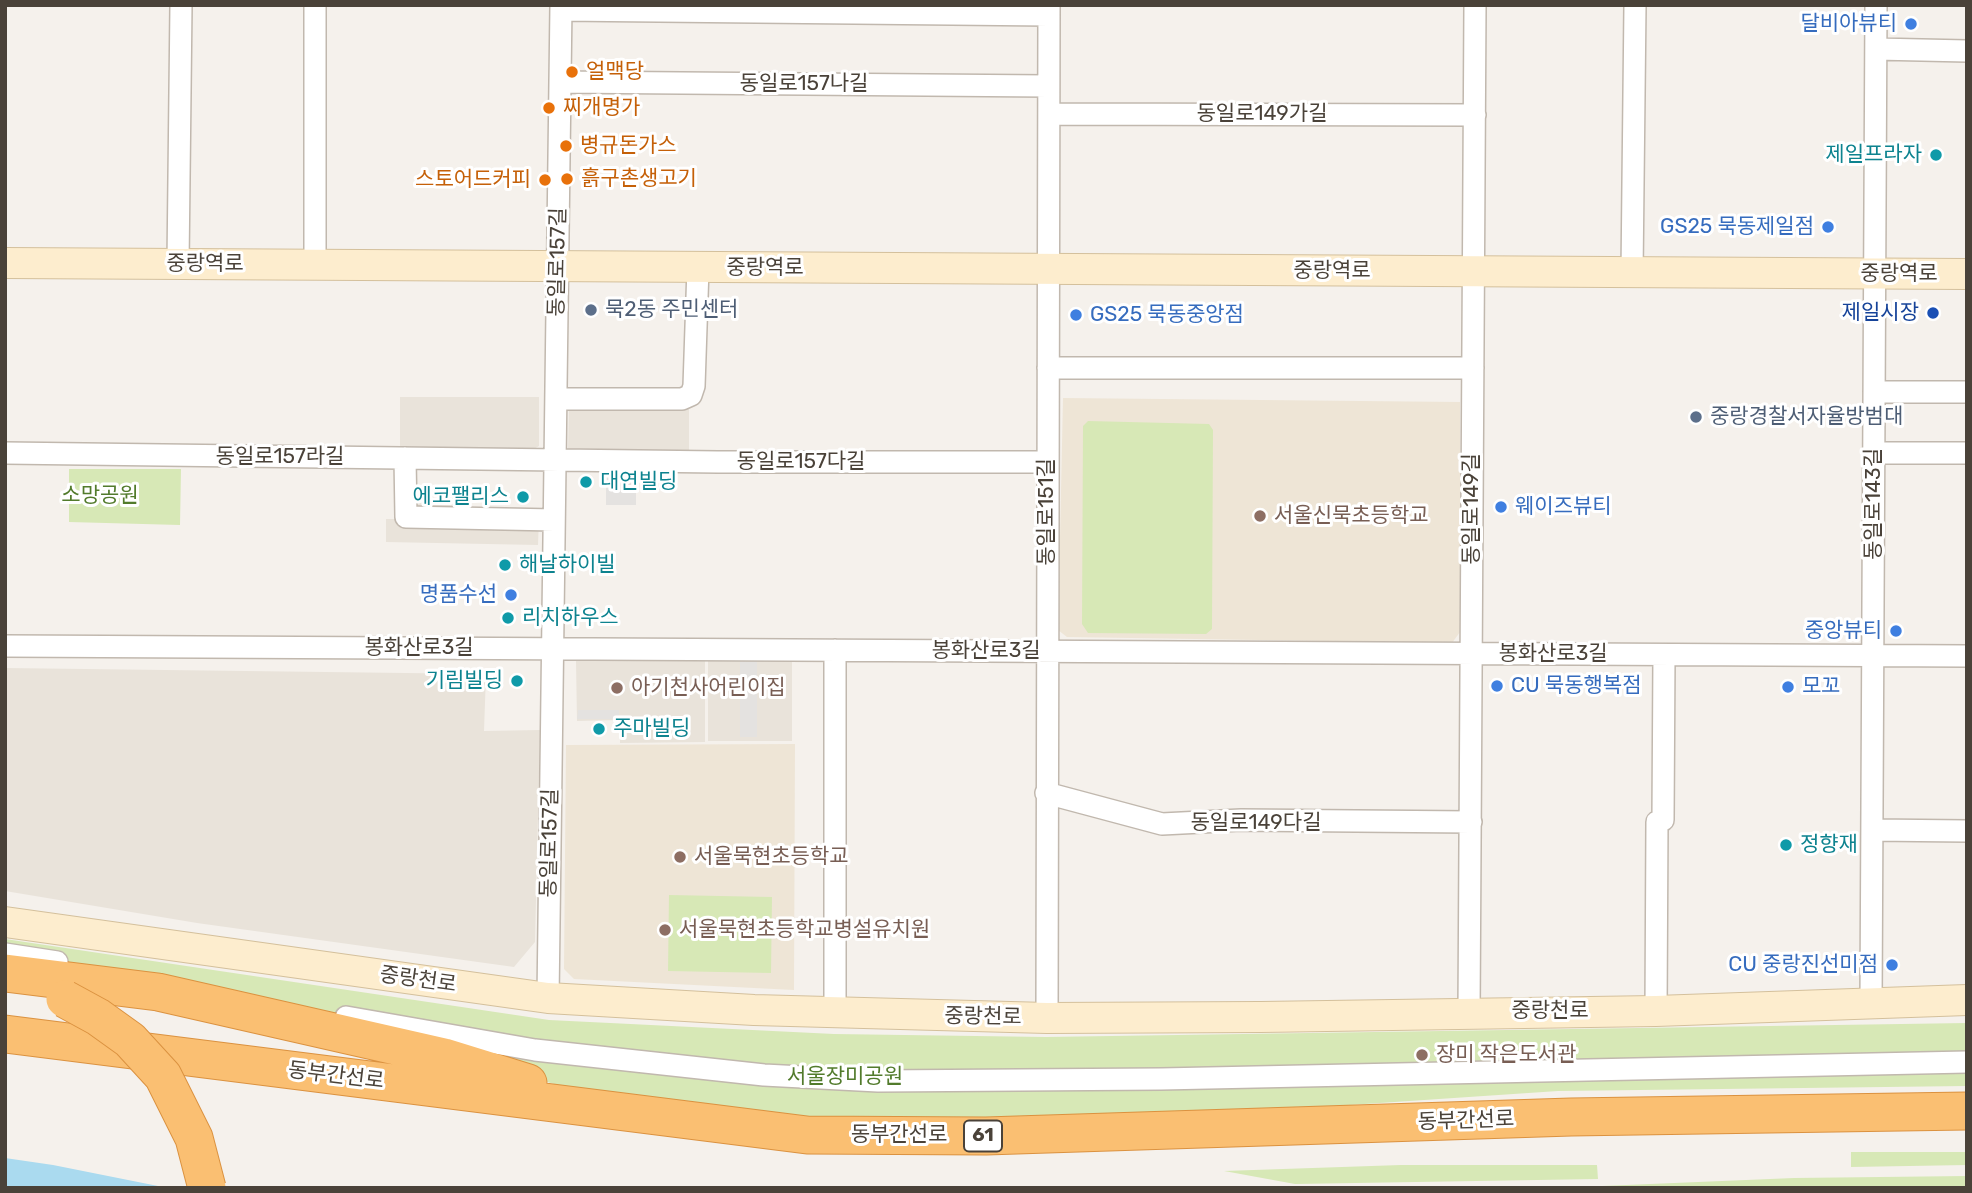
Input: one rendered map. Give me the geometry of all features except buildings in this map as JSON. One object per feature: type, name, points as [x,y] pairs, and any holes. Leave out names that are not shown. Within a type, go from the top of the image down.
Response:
[{"type":"highway","points":[[5,973],[158,992],[444,1057],[619,1111]]},
{"type":"highway","points":[[5,979],[65,999],[117,1030],[163,1076],[191,1132],[208,1188]]},
{"type":"highway","name":"동부간선로","points":[[5,1034],[807,1135],[986,1136],[1557,1118],[1967,1111]]},
{"type":"street","points":[[178,264],[181,5]]},
{"type":"street","points":[[315,5],[315,263]]},
{"type":"street","name":"동일로149길","points":[[1469,1012],[1475,5]]},
{"type":"street","points":[[1632,273],[1635,5]]},
{"type":"street","name":"동일로143길","points":[[1871,1004],[1876,5]]},
{"type":"street","points":[[561,8],[1049,10]]},
{"type":"street","name":"동일로157길","points":[[548,998],[561,8]]},
{"type":"street","name":"동일로151길","points":[[1047,1018],[1049,10]]},
{"type":"street","points":[[1876,49],[1967,51]]},
{"type":"street","name":"동일로157나길","points":[[560,82],[1048,86]]},
{"type":"street","name":"동일로149가길","points":[[1049,114],[1475,115]]},
{"type":"street","name":"중랑역로","points":[[5,262],[1967,274]]},
{"type":"street","name":"중랑역로","points":[[556,399],[682,399],[691,395],[694,386],[698,268]]},
{"type":"street","points":[[1048,368],[1473,368]]},
{"type":"street","points":[[1874,392],[1967,392]]},
{"type":"street","name":"동일로157라길","points":[[5,453],[555,458]]},
{"type":"street","points":[[1874,453],[1967,453]]},
{"type":"street","points":[[405,458],[406,517],[554,520]]},
{"type":"street","name":"동일로157다길","points":[[555,458],[718,462],[1047,462]]},
{"type":"street","name":"봉화산로3길","points":[[5,646],[1967,656]]},
{"type":"street","points":[[835,650],[835,1014]]},
{"type":"street","points":[[1656,1011],[1657,821],[1663,820],[1664,655]]},
{"type":"street","name":"동일로149다길","points":[[1046,793],[1162,824],[1241,820],[1471,822]]},
{"type":"street","points":[[1872,830],[1967,831]]},
{"type":"street","name":"중랑천로","points":[[5,922],[548,998],[835,1014],[1047,1018],[1656,1011],[1967,1000]]},
{"type":"street","points":[[5,954],[199,984],[302,1009],[480,1042],[810,1079],[896,1082],[1175,1079],[1967,1062]]},
{"type":"shaded area","points":[[400,397],[539,397],[539,446],[527,453],[400,452]]},
{"type":"shaded area","name":"서울신묵초등학교","points":[[1063,398],[1460,402],[1460,632],[1452,643],[1067,637],[1058,630]]},
{"type":"shaded area","points":[[569,405],[689,407],[689,451],[568,449]]},
{"type":"shaded area","points":[[606,467],[636,467],[636,505],[606,505]]},
{"type":"shaded area","points":[[408,488],[455,489],[454,514],[539,517],[538,545],[386,542],[386,519],[407,519]]},
{"type":"shaded area","points":[[708,654],[792,654],[792,741],[708,741]]},
{"type":"shaded area","points":[[705,660],[705,742],[620,743],[620,720],[577,721],[576,661]]},
{"type":"shaded area","points":[[740,660],[757,660],[757,737],[740,737]]},
{"type":"shaded area","points":[[5,668],[486,674],[484,731],[540,730],[535,942],[514,967],[197,923],[5,891]]},
{"type":"shaded area","points":[[578,710],[619,710],[619,719],[577,719]]},
{"type":"shaded area","name":"서울묵현초등학교","points":[[795,744],[794,990],[574,979],[564,969],[566,745]]},
{"type":"green space","points":[[1088,421],[1209,424],[1213,430],[1212,629],[1206,634],[1088,633],[1082,624],[1083,426]]},
{"type":"green space","name":"소망공원","points":[[69,469],[181,469],[180,525],[69,522]]},
{"type":"green space","points":[[669,895],[772,897],[771,973],[668,971]]},
{"type":"green space","name":"서울장미공원","points":[[5,939],[549,1020],[834,1034],[1046,1037],[1967,1023],[1967,1086],[1558,1091],[1097,1122],[844,1121],[564,1087],[445,1051],[5,962]]},
{"type":"green space","points":[[1851,1152],[1967,1152],[1967,1165],[1851,1167]]},
{"type":"green space","points":[[1401,1165],[1597,1165],[1598,1179],[1295,1184],[1224,1171]]},
{"type":"green space","points":[[1967,1176],[1967,1188],[1554,1188],[1794,1178]]},
{"type":"water","points":[[5,1158],[53,1165],[168,1188],[5,1188]]},
{"type":"place","name":"달비아뷰티","points":[[1911,24]]},
{"type":"place","name":"얼맥당","points":[[572,72]]},
{"type":"place","name":"찌개명가","points":[[549,108]]},
{"type":"place","name":"병규돈가스","points":[[566,146]]},
{"type":"place","name":"제일프라자","points":[[1936,155]]},
{"type":"place","name":"흙구촌생고기","points":[[567,179]]},
{"type":"place","name":"스토어드커피","points":[[545,180]]},
{"type":"place","name":"GS25 묵동제일점","points":[[1828,227]]},
{"type":"place","name":"묵2동 주민센터","points":[[591,310]]},
{"type":"place","name":"제일시장","points":[[1933,313]]},
{"type":"place","name":"GS25 묵동중앙점","points":[[1076,315]]},
{"type":"place","name":"중랑경찰서자율방범대","points":[[1696,417]]},
{"type":"place","name":"대연빌딩","points":[[586,482]]},
{"type":"place","name":"에코팰리스","points":[[523,497]]},
{"type":"place","name":"웨이즈뷰티","points":[[1501,507]]},
{"type":"place","name":"서울신묵초등학교","points":[[1260,516]]},
{"type":"place","name":"해날하이빌","points":[[505,565]]},
{"type":"place","name":"명품수선","points":[[511,595]]},
{"type":"place","name":"리치하우스","points":[[508,618]]},
{"type":"place","name":"중앙뷰티","points":[[1896,631]]},
{"type":"place","name":"기림빌딩","points":[[517,681]]},
{"type":"place","name":"CU 묵동행복점","points":[[1497,686]]},
{"type":"place","name":"모꼬","points":[[1788,687]]},
{"type":"place","name":"아기천사어린이집","points":[[617,688]]},
{"type":"place","name":"주마빌딩","points":[[599,729]]},
{"type":"place","name":"정향재","points":[[1786,845]]},
{"type":"place","name":"서울묵현초등학교","points":[[680,857]]},
{"type":"place","name":"서울묵현초등학교병설유치원","points":[[665,930]]},
{"type":"place","name":"CU 중랑진선미점","points":[[1892,965]]},
{"type":"place","name":"장미 작은도서관","points":[[1422,1055]]}]
